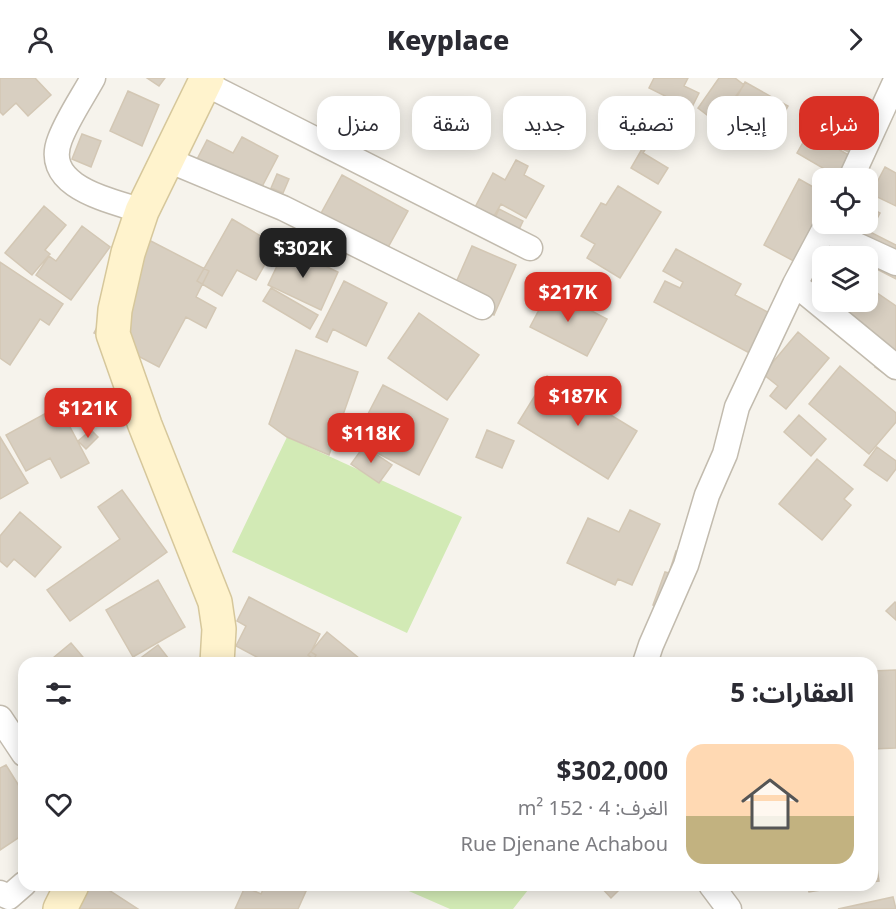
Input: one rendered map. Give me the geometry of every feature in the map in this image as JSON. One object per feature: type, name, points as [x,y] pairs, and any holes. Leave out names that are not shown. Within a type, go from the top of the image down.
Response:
[{"type":"main road","points":[[206,80],[142,211],[128,253],[115,310],[114,341],[214,602],[219,629],[217,657]]},
{"type":"main road","points":[[60,909],[69,891]]},
{"type":"street","points":[[93,78],[60,139],[56,153],[59,165],[64,176],[82,190],[142,211]]},
{"type":"street","points":[[206,80],[530,248]]},
{"type":"street","points":[[856,168],[896,80]]},
{"type":"street","points":[[168,160],[283,208],[482,307]]},
{"type":"street","points":[[647,657],[686,565],[707,495],[725,454],[737,407],[821,234]]},
{"type":"street","points":[[840,234],[896,263]]},
{"type":"street","points":[[795,284],[896,367]]},
{"type":"street","points":[[0,718],[18,745]]},
{"type":"street","points":[[0,893],[9,897],[18,889]]},
{"type":"street","points":[[716,891],[729,909]]},
{"type":"green space","points":[[287,437],[462,517],[407,633],[232,552]]},
{"type":"green space","points":[[409,891],[527,891],[513,909],[450,909]]},
{"type":"building","points":[[0,78],[35,78],[51,95],[28,116],[16,103],[3,115],[0,112]]},
{"type":"building","points":[[147,78],[165,78],[159,86]]},
{"type":"building","points":[[654,78],[688,78],[684,86],[699,93],[695,101],[695,96],[665,96],[649,88]]},
{"type":"building","points":[[719,78],[735,78],[744,85],[736,96],[707,96],[707,115],[698,108]]},
{"type":"building","points":[[745,82],[770,96],[737,96]]},
{"type":"building","points":[[128,91],[159,105],[142,146],[110,131]]},
{"type":"building","points":[[82,134],[101,141],[91,167],[72,159]]},
{"type":"building","points":[[242,137],[278,156],[255,200],[193,167],[207,140],[233,153]]},
{"type":"building","points":[[641,150],[645,150],[643,153],[668,168],[658,184],[631,168]]},
{"type":"building","points":[[799,150],[840,150],[857,160],[849,168],[823,168],[797,153]]},
{"type":"building","points":[[516,160],[528,166],[524,175],[544,186],[526,218],[501,204],[490,223],[472,213],[493,173],[505,180]]},
{"type":"building","points":[[885,167],[896,173],[896,206],[878,197],[878,180]]},
{"type":"building","points":[[277,174],[289,179],[283,193],[271,188]]},
{"type":"building","points":[[342,175],[408,211],[380,262],[314,226]]},
{"type":"building","points":[[799,179],[812,186],[812,234],[817,234],[801,265],[764,245]]},
{"type":"building","points":[[618,186],[661,212],[620,278],[587,258],[595,244],[581,236],[601,203],[606,205]]},
{"type":"building","points":[[44,206],[66,225],[45,250],[50,254],[32,275],[5,253]]},
{"type":"building","points":[[499,209],[523,221],[516,236],[492,225]]},
{"type":"building","points":[[232,219],[276,245],[256,280],[237,270],[222,296],[197,281]]},
{"type":"building","points":[[82,226],[110,247],[71,300],[36,275],[49,256],[56,261]]},
{"type":"building","points":[[855,234],[874,234],[896,245],[896,279],[878,270],[878,246],[849,246]]},
{"type":"building","points":[[145,238],[209,271],[196,297],[216,308],[206,328],[186,317],[159,367],[94,333]]},
{"type":"building","points":[[472,246],[516,265],[494,315],[450,296]]},
{"type":"building","points":[[286,247],[338,272],[321,310],[268,285]]},
{"type":"building","points":[[676,249],[741,284],[735,295],[777,317],[755,356],[654,302],[665,281],[680,288],[683,282],[663,271]]},
{"type":"building","points":[[0,262],[63,304],[49,325],[40,319],[10,365],[0,358]]},
{"type":"building","points":[[344,281],[387,303],[366,346],[333,329],[327,342],[316,337]]},
{"type":"building","points":[[271,288],[318,315],[310,329],[263,301]]},
{"type":"building","points":[[550,289],[607,319],[587,356],[530,327]]},
{"type":"building","points":[[878,294],[896,306],[896,370],[891,378],[875,367],[885,352],[835,312],[878,312]]},
{"type":"building","points":[[419,313],[479,355],[447,400],[388,358]]},
{"type":"building","points":[[798,332],[829,358],[786,409],[770,396],[778,386],[763,374]]},
{"type":"building","points":[[296,350],[358,372],[329,455],[287,437],[269,424]]},
{"type":"building","points":[[840,366],[896,413],[896,422],[869,454],[809,404]]},
{"type":"building","points":[[547,376],[637,431],[608,479],[518,423]]},
{"type":"building","points":[[383,385],[448,419],[419,475],[354,441]]},
{"type":"building","points":[[59,406],[89,463],[61,478],[50,458],[26,471],[6,435]]},
{"type":"building","points":[[799,415],[826,439],[811,456],[784,432]]},
{"type":"building","points":[[91,430],[98,437],[86,449],[78,441]]},
{"type":"building","points":[[487,430],[514,441],[502,468],[476,457]]},
{"type":"building","points":[[0,437],[28,483],[0,499]]},
{"type":"building","points":[[364,446],[392,465],[379,483],[351,464]]},
{"type":"building","points":[[877,447],[896,461],[896,469],[887,481],[864,465]]},
{"type":"building","points":[[817,459],[853,489],[844,499],[851,505],[822,540],[779,504]]},
{"type":"building","points":[[122,490],[167,552],[70,621],[47,590],[120,539],[98,507]]},
{"type":"building","points":[[630,510],[660,524],[632,585],[618,579],[615,585],[567,563],[588,518],[619,532]]},
{"type":"building","points":[[20,512],[61,547],[35,577],[14,559],[7,567],[0,561],[0,536]]},
{"type":"building","points":[[676,551],[694,557],[668,610],[653,605],[665,572],[669,573]]},
{"type":"building","points":[[158,580],[185,627],[133,657],[106,610]]},
{"type":"building","points":[[249,597],[320,634],[311,652],[316,655],[315,657],[257,657],[236,646],[246,626],[237,621]]},
{"type":"building","points":[[896,603],[896,620],[886,611]]},
{"type":"building","points":[[327,632],[358,657],[311,657],[308,655]]},
{"type":"building","points":[[71,643],[83,657],[54,657]]},
{"type":"building","points":[[158,645],[167,657],[142,657]]},
{"type":"building","points":[[896,670],[896,748],[878,749],[878,671]]},
{"type":"building","points":[[6,765],[18,784],[18,838],[0,850],[0,768]]},
{"type":"building","points":[[78,891],[110,891],[138,909],[69,909]]},
{"type":"building","points":[[243,891],[254,891],[261,894],[262,891],[306,891],[298,909],[235,909]]},
{"type":"building","points":[[605,891],[618,891],[611,898]]},
{"type":"building","points":[[893,897],[896,909],[838,909]]}]
